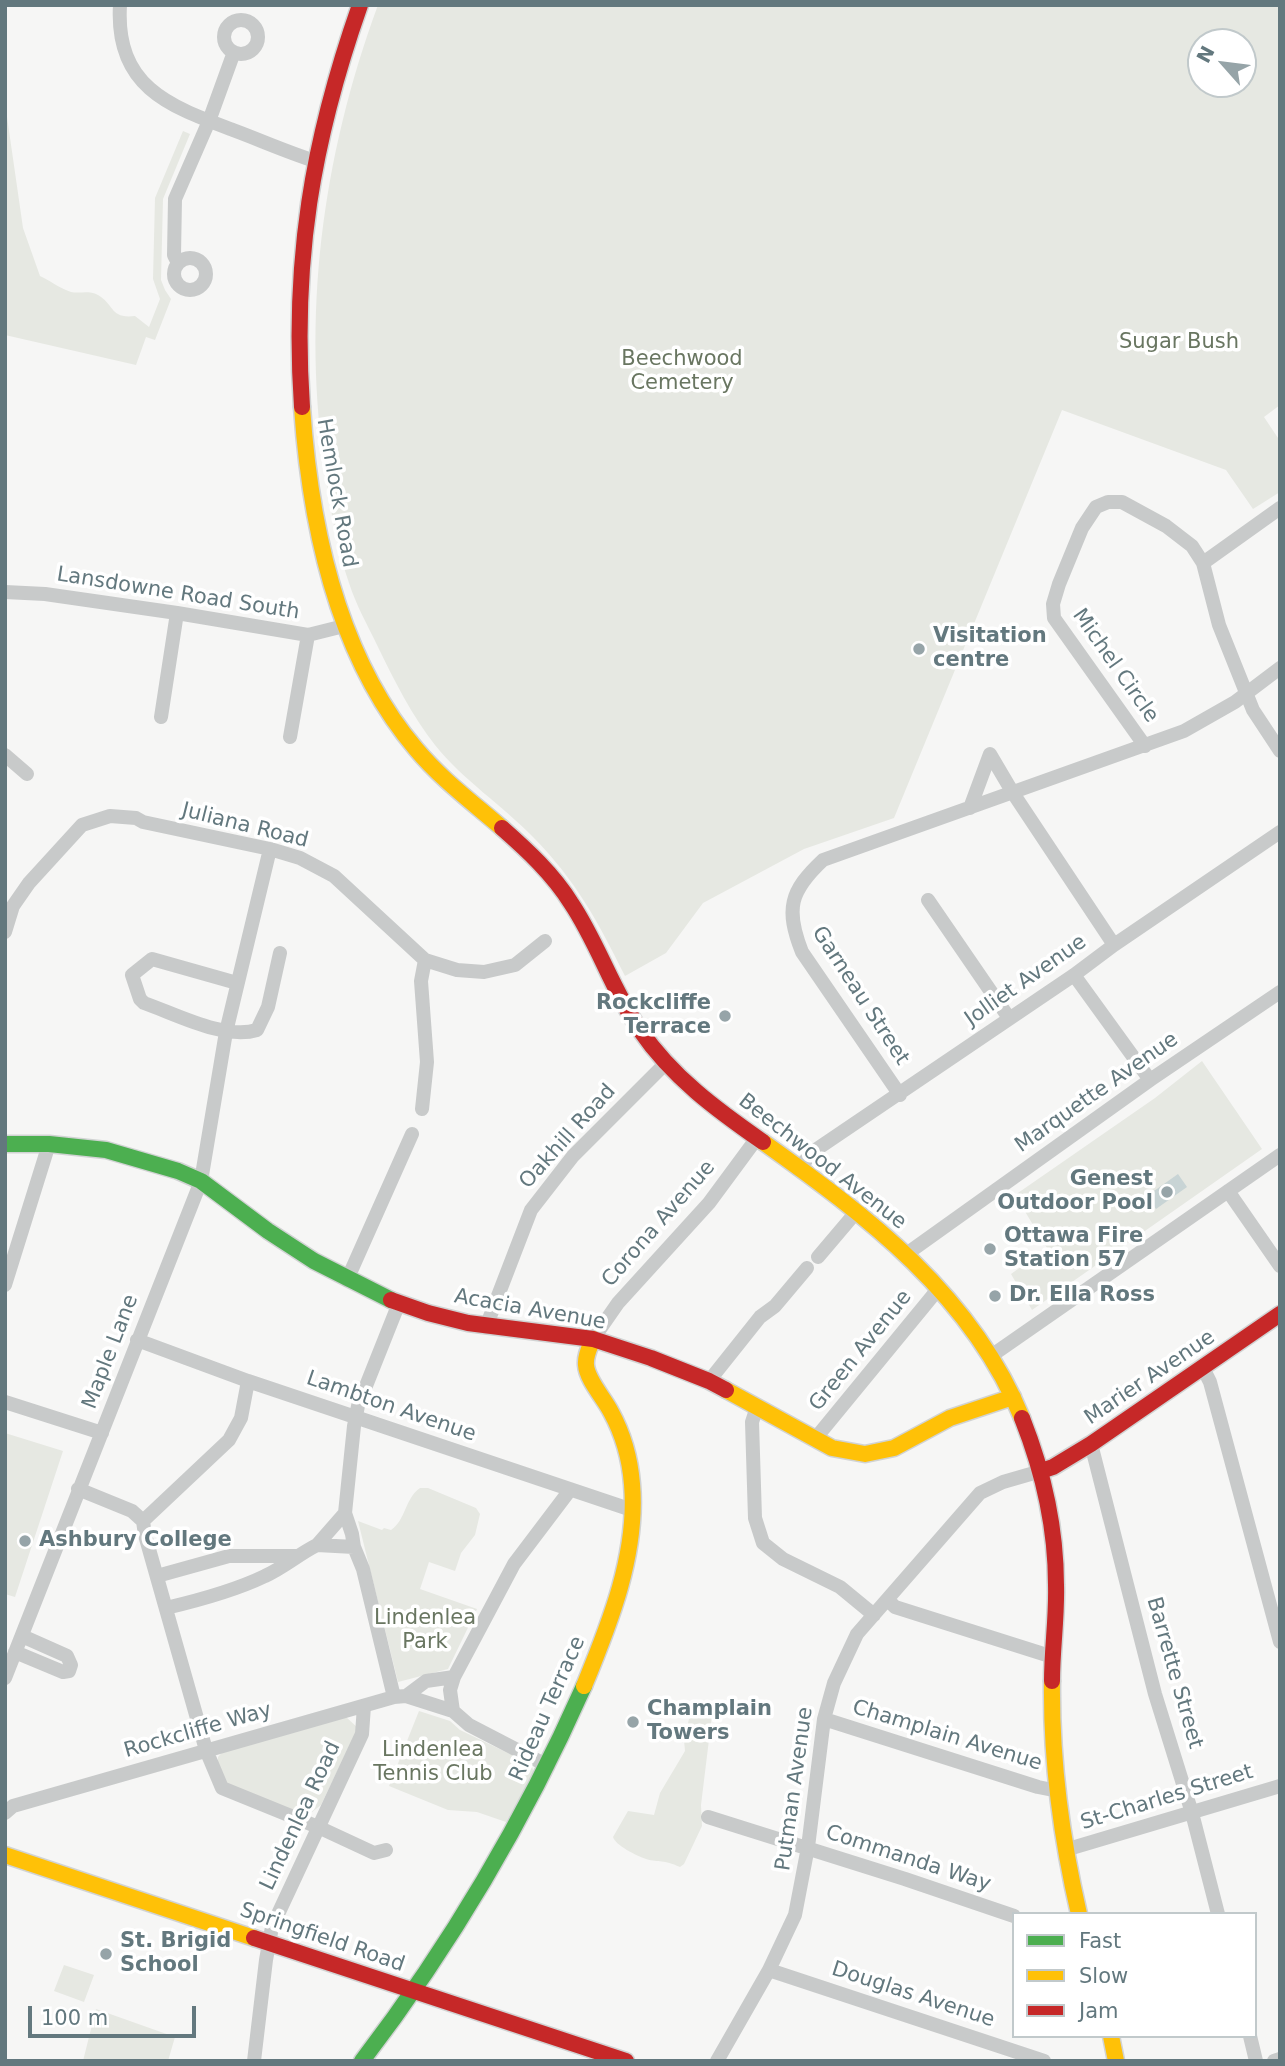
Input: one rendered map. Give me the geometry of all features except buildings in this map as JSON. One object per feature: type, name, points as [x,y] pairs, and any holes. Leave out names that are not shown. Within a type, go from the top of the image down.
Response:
[{"type":"street","points":[[120,5],[119,22],[124,48],[135,71],[152,92],[167,103],[209,121],[315,161]]},
{"type":"street","name":"Hemlock Road","points":[[360,5],[344,45],[315,161],[302,235],[297,336],[303,434],[320,541],[344,626],[361,666],[403,734],[434,770],[530,853],[574,907]]},
{"type":"street","points":[[178,263],[174,255],[175,199],[209,121],[234,52]]},
{"type":"street","name":"Michel Circle","points":[[1145,746],[1054,618],[1053,604],[1082,528],[1096,507],[1108,502],[1122,502],[1166,526],[1192,546],[1203,563],[1219,625],[1253,710],[1280,751]]},
{"type":"street","points":[[1203,563],[1280,508]]},
{"type":"street","name":"Lansdowne Road South","points":[[5,592],[45,594],[308,635],[344,626]]},
{"type":"street","points":[[161,717],[177,613]]},
{"type":"street","points":[[290,737],[308,635]]},
{"type":"street","points":[[970,808],[1184,731],[1235,702],[1280,668]]},
{"type":"street","points":[[970,808],[990,754],[1114,945]]},
{"type":"street","points":[[5,755],[27,774]]},
{"type":"street","name":"Garneau Street","points":[[900,1095],[802,951],[793,929],[792,902],[804,878],[823,860],[970,808]]},
{"type":"street","name":"Juliana Road","points":[[9,904],[82,825],[110,816],[136,818],[143,822],[300,858],[334,876],[425,960],[457,970],[484,972],[515,965],[545,941]]},
{"type":"street","name":"Jolliet Avenue","points":[[798,1168],[814,1152],[1280,832]]},
{"type":"street","name":"Maple Lane","points":[[5,1678],[201,1181],[226,1032],[270,849]]},
{"type":"street","points":[[928,900],[1009,1018]]},
{"type":"street","points":[[5,932],[9,904]]},
{"type":"street","name":"Beechwood Avenue","points":[[574,907],[623,1001],[642,1033],[666,1063],[687,1084],[856,1211],[905,1255],[967,1321],[991,1356],[1013,1397],[1041,1471],[1051,1522],[1055,1557],[1056,1619],[1053,1657],[1054,1752],[1065,1850],[1079,1912]]},
{"type":"street","points":[[237,983],[152,959],[132,975],[140,999],[144,1003],[226,1032],[244,1034],[257,1030],[268,1007],[281,953]]},
{"type":"street","points":[[422,1109],[427,1062],[421,981],[425,960]]},
{"type":"street","points":[[1074,975],[1150,1080]]},
{"type":"street","name":"Marquette Avenue","points":[[905,1255],[1150,1080],[1280,992]]},
{"type":"street","name":"Oakhill Road","points":[[486,1327],[531,1210],[573,1156],[666,1063]]},
{"type":"street","points":[[347,1280],[412,1134]]},
{"type":"street","name":"Corona Avenue","points":[[593,1339],[618,1303],[709,1203],[757,1138]]},
{"type":"street","name":"Acacia Avenue","points":[[5,1144],[49,1144],[106,1150],[178,1171],[201,1181],[283,1242],[347,1280],[399,1303],[486,1327],[593,1339],[651,1358],[709,1381],[832,1448],[854,1455],[877,1454],[951,1418],[1013,1397]]},
{"type":"street","points":[[5,1285],[49,1144]]},
{"type":"street","points":[[991,1356],[1280,1155]]},
{"type":"street","points":[[1228,1191],[1280,1266]]},
{"type":"street","points":[[818,1258],[856,1211]]},
{"type":"street","points":[[709,1381],[760,1317],[775,1306],[807,1268]]},
{"type":"street","name":"Green Avenue","points":[[816,1439],[939,1289]]},
{"type":"street","points":[[399,1303],[358,1406],[345,1513],[400,1696],[453,1712],[469,1725],[548,1766]]},
{"type":"street","name":"Marier Avenue","points":[[1041,1471],[1053,1467],[1091,1444],[1280,1314]]},
{"type":"street","name":"Rideau Terrace","points":[[362,2061],[414,1991],[492,1868],[548,1766],[582,1694],[609,1622],[627,1552],[633,1487],[626,1449],[613,1415],[586,1366],[593,1339]]},
{"type":"street","name":"Lambton Avenue","points":[[138,1340],[248,1381],[632,1510]]},
{"type":"street","points":[[1203,1367],[1210,1382],[1280,1642]]},
{"type":"street","points":[[143,1521],[229,1440],[242,1418],[248,1381]]},
{"type":"street","points":[[5,1402],[102,1433]]},
{"type":"street","points":[[757,1407],[752,1422],[755,1518],[763,1543],[783,1559],[840,1587],[874,1615]]},
{"type":"street","name":"Barrette Street","points":[[1091,1444],[1156,1694],[1192,1813],[1217,1912]]},
{"type":"street","name":"Putman Avenue","points":[[717,2061],[769,1970],[795,1915],[824,1719],[834,1683],[857,1634],[980,1493],[1003,1482],[1041,1471]]},
{"type":"street","points":[[78,1489],[132,1511],[143,1521],[206,1751],[222,1788],[318,1827],[373,1853],[386,1850]]},
{"type":"street","points":[[453,1712],[450,1690],[454,1677],[514,1564],[570,1490]]},
{"type":"street","points":[[166,1608],[231,1591],[269,1574],[317,1545],[345,1513]]},
{"type":"street","points":[[317,1545],[354,1547]]},
{"type":"street","points":[[158,1576],[229,1556],[296,1556]]},
{"type":"street","points":[[888,1600],[895,1607],[1053,1657]]},
{"type":"street","points":[[15,1652],[63,1672],[69,1671],[71,1667],[67,1656],[22,1636]]},
{"type":"street","name":"Rockcliffe Way","points":[[5,1813],[13,1806],[400,1696],[426,1681],[454,1677]]},
{"type":"street","name":"Lindenlea Road","points":[[254,2061],[272,1927],[362,1734],[364,1706]]},
{"type":"street","name":"Champlain Avenue","points":[[824,1719],[1058,1791]]},
{"type":"street","name":"St-Charles Street","points":[[1065,1850],[1280,1786]]},
{"type":"street","name":"Commanda Way","points":[[708,1817],[1012,1915]]},
{"type":"street","name":"Springfield Road","points":[[5,1855],[626,2061]]},
{"type":"street","name":"Douglas Avenue","points":[[769,1970],[1044,2061]]},
{"type":"street","points":[[1111,2038],[1116,2061]]},
{"type":"street","points":[[1250,2038],[1256,2061]]},
{"type":"street","points":[[1274,2061],[1280,2059]]},
{"type":"green space","name":"Beechwood Cemetery","points":[[378,5],[1280,5],[1280,405],[1264,417],[1280,441],[1280,492],[1253,509],[1226,470],[1062,410],[894,818],[804,849],[703,903],[666,953],[625,976],[595,919],[562,870],[521,825],[446,758],[427,734],[390,672],[359,607],[345,570],[326,477],[316,357],[322,238],[330,179],[343,120]]},
{"type":"green space","points":[[5,103],[23,228],[40,276],[71,292],[98,295],[117,313],[135,316],[149,327],[160,299],[153,279],[155,198],[183,131],[190,134],[163,199],[161,280],[171,299],[155,340],[146,337],[136,365],[5,335]]},
{"type":"green space","points":[[1202,1061],[1262,1149],[1032,1310],[1011,1274],[1047,1248],[1015,1195],[1155,1098]]},
{"type":"green space","points":[[5,1433],[63,1451],[15,1597],[5,1594]]},
{"type":"green space","name":"Lindenlea Park","points":[[420,1488],[428,1488],[476,1508],[480,1514],[475,1535],[461,1553],[455,1571],[429,1562],[420,1589],[477,1609],[448,1669],[398,1682],[358,1521],[382,1530],[391,1530],[400,1521],[411,1497]]},
{"type":"green space","points":[[701,1700],[707,1701],[712,1715],[701,1805],[702,1826],[684,1864],[680,1867],[637,1855],[622,1847],[613,1837],[628,1811],[654,1815],[660,1793],[685,1751],[684,1740],[689,1719]]},
{"type":"green space","name":"Lindenlea Park","points":[[419,1711],[450,1721],[460,1730],[531,1764],[534,1773],[506,1822],[477,1812],[448,1810],[389,1786]]},
{"type":"green space","points":[[346,1717],[358,1728],[321,1805],[307,1816],[228,1787],[218,1772],[218,1757],[225,1749]]},
{"type":"green space","points":[[64,1965],[94,1975],[84,2002],[54,1991]]},
{"type":"green space","points":[[96,2009],[175,2037],[168,2061],[83,2061]]},
{"type":"shaded area","name":"Genest Outdoor Pool","points":[[1178,1174],[1187,1187],[1156,1209],[1147,1196]]},
{"type":"traffic: fast","points":[[5,1144],[49,1144],[106,1150],[178,1171],[201,1181],[314,1261],[391,1300]]},
{"type":"traffic: fast","points":[[362,2061],[426,1973],[484,1880],[537,1785],[584,1686]]},
{"type":"traffic: slow","points":[[302,407],[312,497],[321,543],[347,631],[366,673],[389,712],[416,749],[446,780],[502,828]]},
{"type":"traffic: slow","points":[[763,1142],[877,1229],[946,1296],[975,1333],[1001,1374],[1022,1418]]},
{"type":"traffic: slow","points":[[584,1686],[620,1587],[631,1536],[633,1510],[628,1456],[611,1412],[587,1371],[586,1358],[593,1339]]},
{"type":"traffic: slow","points":[[726,1390],[832,1448],[865,1454],[894,1448],[950,1418],[1013,1397]]},
{"type":"traffic: slow","points":[[1052,1681],[1058,1798],[1079,1912]]},
{"type":"traffic: slow","points":[[5,1855],[254,1938]]},
{"type":"traffic: slow","points":[[1111,2038],[1116,2061]]},
{"type":"traffic: jam","points":[[302,407],[300,302],[309,203],[329,105],[360,5]]},
{"type":"traffic: jam","points":[[502,828],[539,863],[564,892],[581,918],[630,1015],[666,1063],[696,1092],[763,1142]]},
{"type":"traffic: jam","points":[[391,1300],[468,1323],[593,1339],[651,1358],[726,1390]]},
{"type":"traffic: jam","points":[[1041,1471],[1053,1467],[1091,1444],[1280,1314]]},
{"type":"traffic: jam","points":[[1022,1418],[1042,1479],[1054,1542],[1056,1597],[1052,1681]]},
{"type":"traffic: jam","points":[[254,1938],[626,2061]]},
{"type":"place","name":"Visitation centre","points":[[919,649]]},
{"type":"place","name":"Rockcliffe Terrace","points":[[725,1016]]},
{"type":"place","name":"Genest Outdoor Pool","points":[[1167,1192]]},
{"type":"place","name":"Ottawa Fire Station 57","points":[[990,1249]]},
{"type":"place","name":"Dr. Ella Ross","points":[[995,1296]]},
{"type":"place","name":"Ashbury College","points":[[25,1541]]},
{"type":"place","name":"Champlain Towers","points":[[633,1722]]},
{"type":"place","name":"St. Brigid School","points":[[106,1954]]},
{"type":"park label","name":"Sugar Bush","points":[[1179,343]]},
{"type":"park label","name":"Lindenlea Tennis Club","points":[[433,1763]]}]
